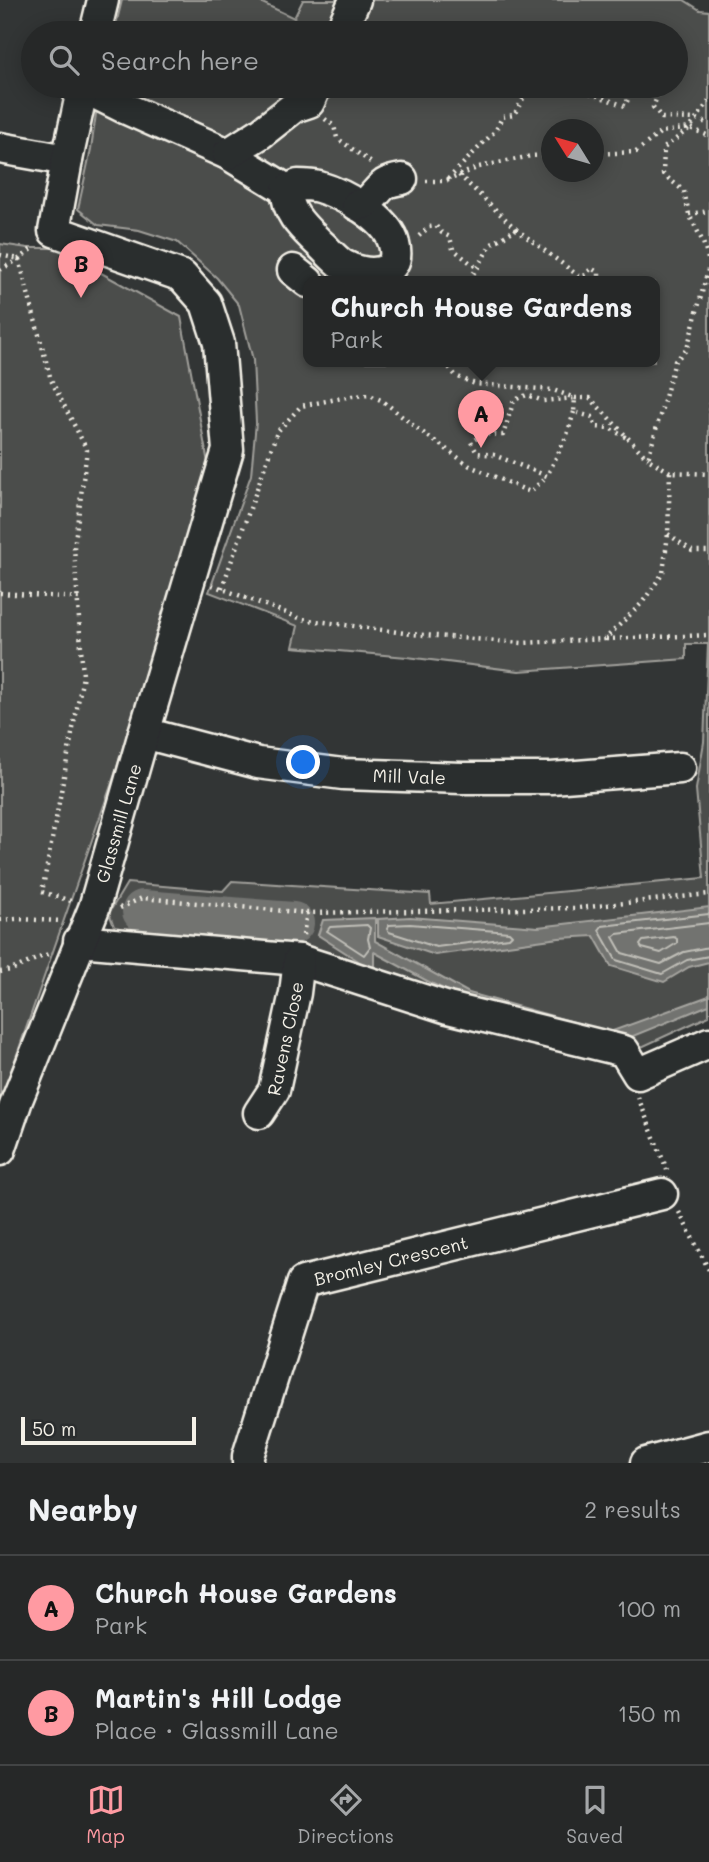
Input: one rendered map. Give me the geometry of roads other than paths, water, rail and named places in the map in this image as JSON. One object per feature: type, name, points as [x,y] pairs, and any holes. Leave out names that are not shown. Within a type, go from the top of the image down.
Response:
[{"type":"street","points":[[98,21],[103,0]]},
{"type":"street","points":[[345,21],[355,0]]},
{"type":"street","points":[[0,148],[67,160],[81,98]]},
{"type":"street","points":[[105,98],[228,154],[287,190]]},
{"type":"street","points":[[228,154],[294,107],[313,99]]},
{"type":"street","name":"Glassmill Lane","points":[[0,1150],[87,924],[228,450],[219,343],[206,303],[182,276],[54,231],[67,160]]},
{"type":"street","points":[[357,205],[368,202],[388,182],[402,179]]},
{"type":"street","points":[[287,190],[298,185],[337,193],[376,218],[388,231],[395,248],[390,268],[365,276]]},
{"type":"street","points":[[287,190],[292,212],[304,229],[336,260],[360,276]]},
{"type":"street","name":"Mill Vale","points":[[144,733],[258,763],[343,774],[551,778],[680,768]]},
{"type":"street","points":[[87,924],[299,960],[448,1008],[624,1051],[638,1074],[709,1043]]},
{"type":"street","name":"Ravens Close","points":[[259,1113],[274,1090],[295,993],[299,960]]},
{"type":"street","name":"Bromley Crescent","points":[[248,1463],[247,1456],[303,1282],[653,1196]]},
{"type":"street","points":[[646,1463],[709,1446]]},
{"type":"water","points":[[709,907],[709,962],[689,967],[664,982],[611,966],[594,936],[559,938],[435,955],[378,936],[378,919],[410,917],[538,927]]},
{"type":"water","points":[[375,918],[375,941],[469,993],[610,1032],[709,996],[709,1005],[611,1045],[482,1008],[374,952],[374,971],[318,935],[323,920]]},
{"type":"waterway","points":[[143,911],[293,923]]},
{"type":"place","name":"Martin's Hill Lodge","points":[[81,298]]},
{"type":"place","name":"Church House Gardens","points":[[481,448]]}]
